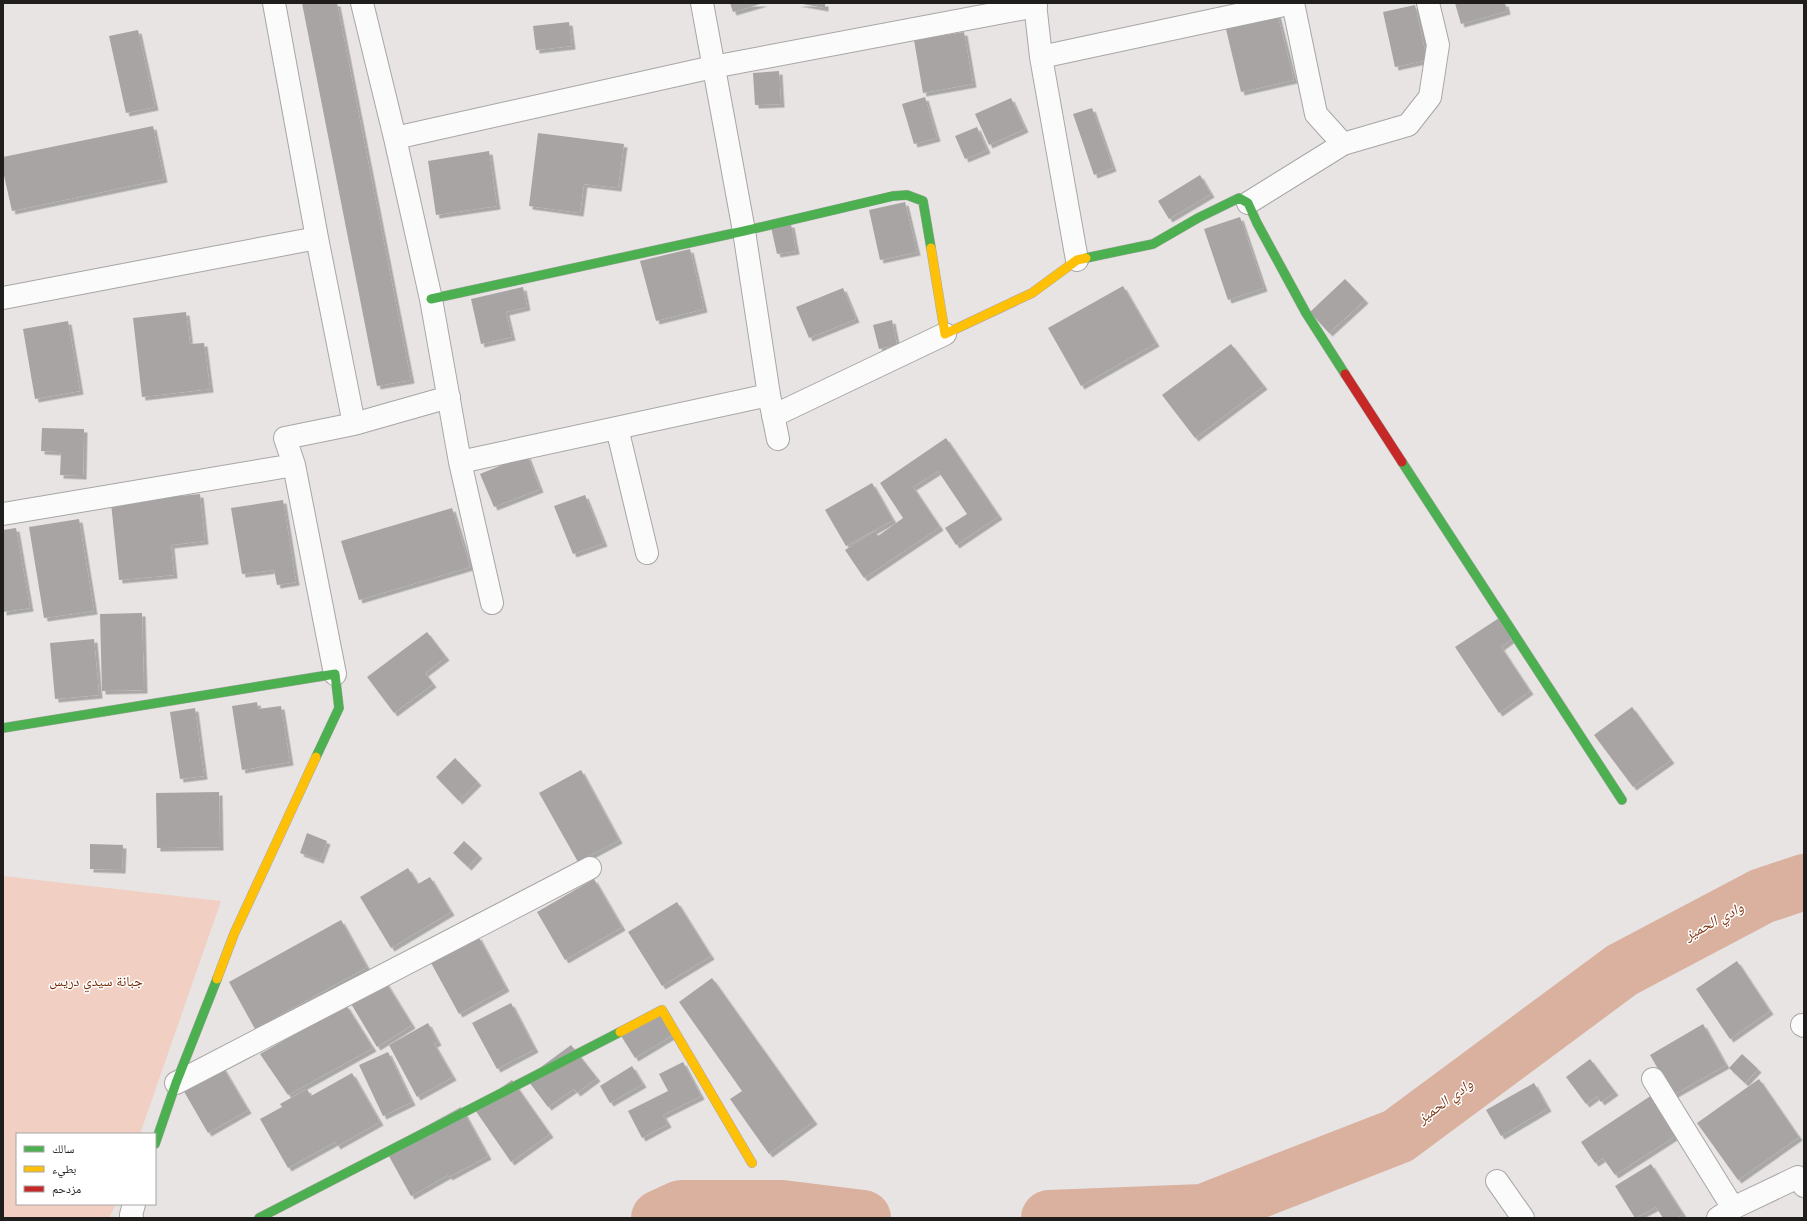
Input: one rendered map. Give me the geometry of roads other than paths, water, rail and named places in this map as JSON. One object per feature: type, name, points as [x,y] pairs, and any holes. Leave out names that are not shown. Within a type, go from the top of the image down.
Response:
[{"type":"street","points":[[274,3],[317,238],[354,424]]},
{"type":"street","points":[[362,3],[395,138],[431,299],[460,462],[492,603]]},
{"type":"street","points":[[702,3],[744,231],[771,405],[778,439]]},
{"type":"street","points":[[1041,57],[1293,3],[1316,114],[1343,144]]},
{"type":"street","points":[[1248,203],[1343,144],[1408,125],[1430,97],[1438,45],[1428,3]]},
{"type":"street","points":[[395,138],[713,67],[1035,4],[1041,57],[1077,260]]},
{"type":"street","points":[[431,299],[744,231],[893,196],[907,195],[923,201],[945,334]]},
{"type":"street","points":[[460,462],[616,428],[771,405],[945,334],[1032,292],[1077,260],[1153,244],[1198,218],[1239,198],[1248,203],[1257,223],[1310,319],[1622,800]]},
{"type":"street","points":[[3,298],[317,238]]},
{"type":"street","points":[[156,1141],[176,1083],[234,934],[339,708],[335,674],[294,465],[285,438],[354,424],[449,397]]},
{"type":"street","points":[[616,428],[647,553]]},
{"type":"street","points":[[3,514],[294,465]]},
{"type":"street","points":[[3,728],[54,721],[335,674]]},
{"type":"street","points":[[176,1083],[590,868]]},
{"type":"street","points":[[259,1218],[662,1010],[752,1163]]},
{"type":"street","points":[[1653,1079],[1726,1213],[1798,1177],[1804,1186]]},
{"type":"street","points":[[1497,1181],[1523,1218]]},
{"type":"waterway","name":"وادي الحميز","points":[[1049,1218],[1203,1212],[1398,1136],[1622,970],[1762,896],[1804,882]]},
{"type":"waterway","name":"وادي الحميز","points":[[659,1218],[681,1208],[782,1208],[863,1218]]},
{"type":"park label","name":"جبانة سيدي دريس","points":[[96,981]]}]
